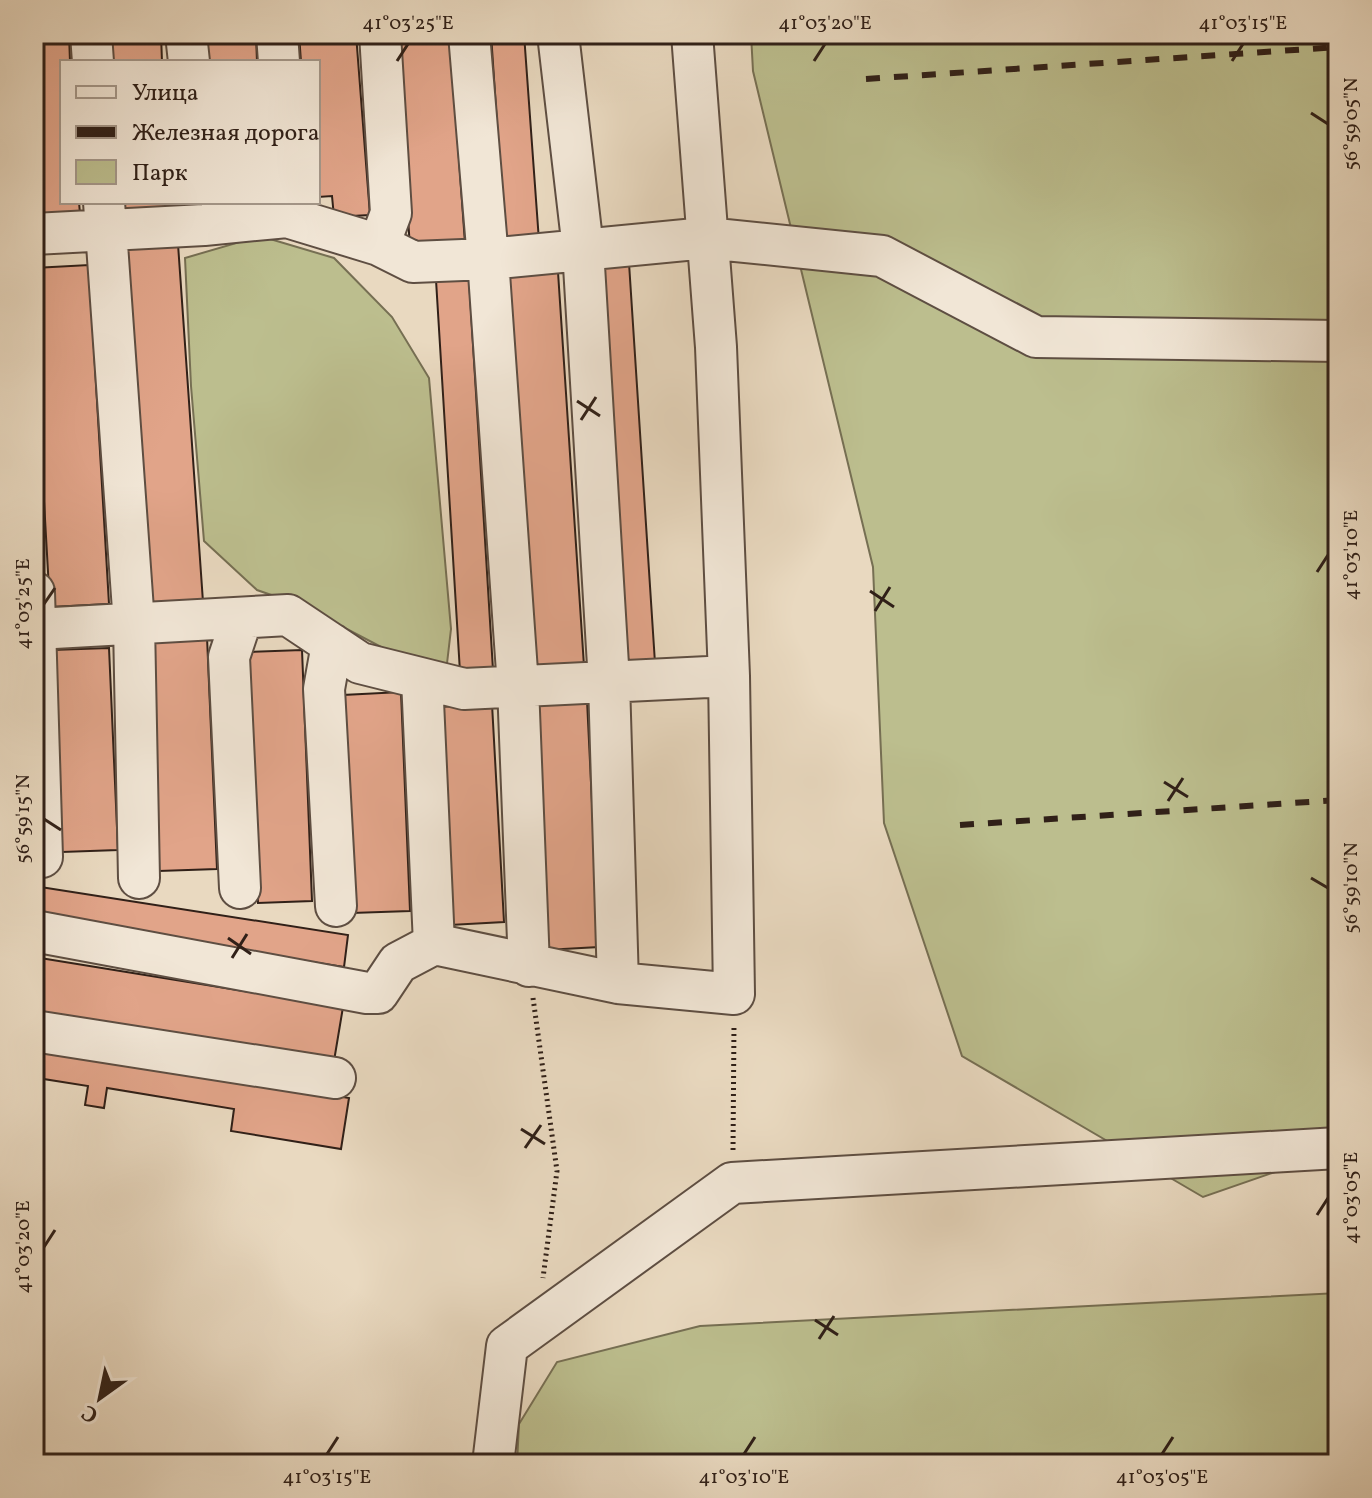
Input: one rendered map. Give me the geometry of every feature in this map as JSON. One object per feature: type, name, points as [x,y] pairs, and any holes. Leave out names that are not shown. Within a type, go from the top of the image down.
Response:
[{"type":"street","points":[[91,34],[93,60]]},
{"type":"street","points":[[186,34],[189,60]]},
{"type":"street","points":[[277,34],[279,60]]},
{"type":"street","points":[[379,245],[391,213],[380,34]]},
{"type":"street","points":[[469,34],[518,686],[529,966]]},
{"type":"street","points":[[558,34],[583,249],[609,682],[618,983]]},
{"type":"street","points":[[34,931],[367,993],[378,993],[398,963],[434,944],[618,983],[734,994],[729,676],[716,347],[692,34]]},
{"type":"street","points":[[34,234],[105,217],[287,210],[379,245],[413,262],[488,259],[706,238],[882,256],[1036,337],[1338,341]]},
{"type":"street","points":[[105,217],[134,624],[139,878]]},
{"type":"street","points":[[42,857],[35,611],[134,624],[288,615],[360,663],[464,689],[729,676]]},
{"type":"street","points":[[240,888],[229,657],[242,618]]},
{"type":"street","points":[[332,644],[324,689],[336,906]]},
{"type":"street","points":[[422,679],[434,944]]},
{"type":"street","points":[[34,1031],[335,1078]]},
{"type":"street","points":[[493,1464],[507,1346],[732,1183],[1338,1148]]},
{"type":"path","points":[[529,966],[557,1171],[537,1324]]},
{"type":"path","points":[[732,1183],[734,994]]},
{"type":"green space","points":[[751,34],[1338,34],[1338,1150],[1203,1197],[962,1056],[884,823],[873,567],[753,71]]},
{"type":"green space","points":[[260,236],[334,258],[392,317],[429,378],[451,629],[446,672],[404,659],[303,606],[257,590],[204,541],[191,386],[185,258]]},
{"type":"green space","points":[[1338,1293],[1338,1464],[517,1464],[519,1424],[557,1362],[700,1326]]},
{"type":"building","points":[[34,34],[69,34],[70,60],[60,60],[60,204],[79,204],[80,214],[34,216]]},
{"type":"building","points":[[110,34],[161,34],[162,60],[112,60]]},
{"type":"building","points":[[202,34],[256,34],[257,60],[204,60]]},
{"type":"building","points":[[299,34],[356,34],[370,215],[334,217],[332,196],[320,197],[320,60],[301,60]]},
{"type":"building","points":[[395,34],[450,34],[465,243],[410,247]]},
{"type":"building","points":[[491,34],[524,34],[539,241],[505,243]]},
{"type":"building","points":[[121,204],[171,204],[171,208],[121,211]]},
{"type":"building","points":[[178,244],[203,602],[146,606],[121,248]]},
{"type":"building","points":[[629,263],[655,663],[623,666],[598,265]]},
{"type":"building","points":[[89,265],[109,604],[50,607],[34,325],[34,268]]},
{"type":"building","points":[[558,272],[584,666],[526,670],[501,275]]},
{"type":"building","points":[[469,279],[493,670],[460,672],[436,280]]},
{"type":"building","points":[[207,637],[217,869],[159,871],[149,639]]},
{"type":"building","points":[[109,648],[118,850],[62,852],[52,650]]},
{"type":"building","points":[[302,650],[312,901],[258,903],[248,652]]},
{"type":"building","points":[[401,692],[410,911],[352,913],[343,695]]},
{"type":"building","points":[[587,700],[599,947],[545,950],[533,703]]},
{"type":"building","points":[[492,704],[504,922],[450,925],[438,707]]},
{"type":"building","points":[[34,886],[348,935],[344,967],[34,919]]},
{"type":"building","points":[[34,957],[343,1007],[334,1061],[34,1012]]},
{"type":"building","points":[[34,1046],[349,1098],[341,1149],[231,1131],[234,1109],[107,1088],[104,1108],[85,1105],[88,1086],[37,1078],[34,1094]]},
{"type":"railway","points":[[866,79],[1338,47]]},
{"type":"railway","points":[[960,825],[1338,800]]}]
